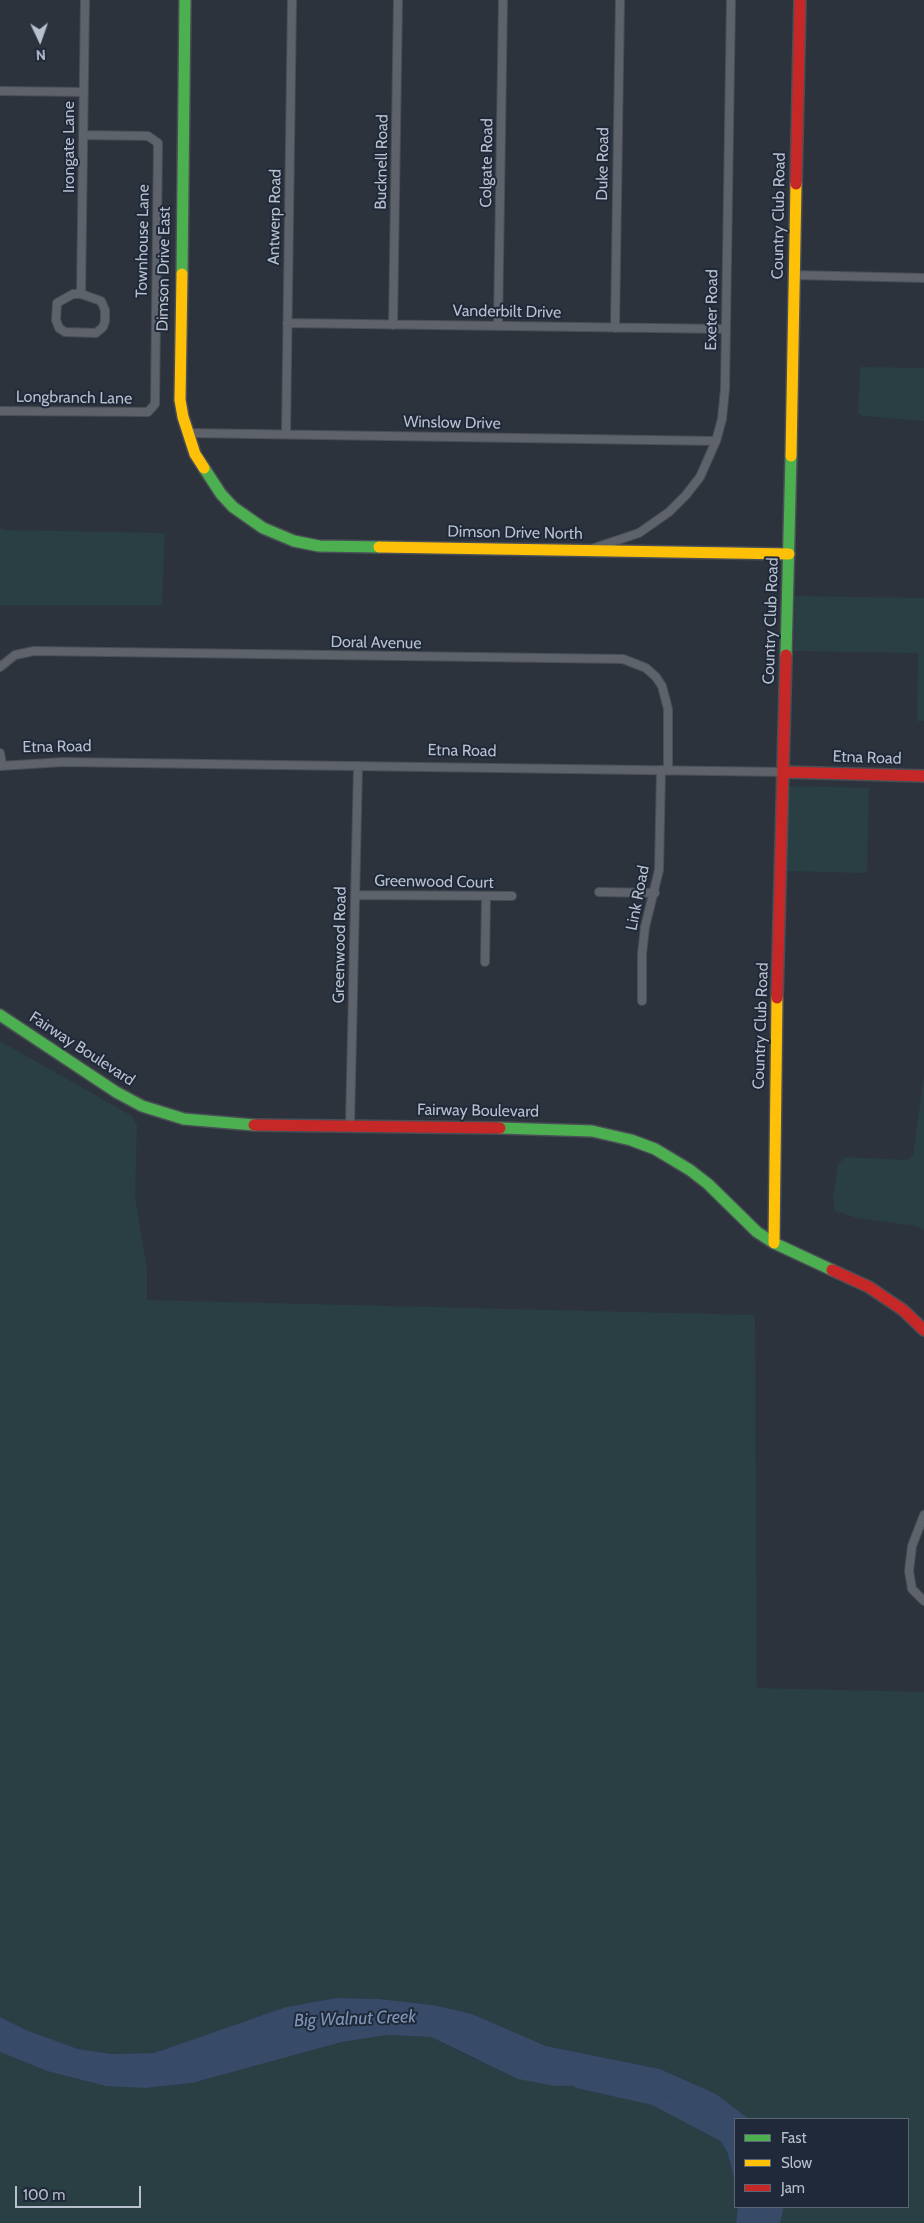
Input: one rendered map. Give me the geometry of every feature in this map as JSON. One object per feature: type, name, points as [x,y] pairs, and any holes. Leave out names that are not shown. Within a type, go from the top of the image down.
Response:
[{"type":"street","name":"Irongate Lane","points":[[81,294],[84,0]]},
{"type":"street","name":"Dimson Drive East","points":[[185,0],[179,388],[183,417],[188,433],[207,474],[221,494],[246,517]]},
{"type":"street","name":"Antwerp Road","points":[[286,434],[292,0]]},
{"type":"street","name":"Bucknell Road","points":[[393,325],[398,0]]},
{"type":"street","name":"Colgate Road","points":[[498,326],[503,0]]},
{"type":"street","name":"Duke Road","points":[[615,328],[620,0]]},
{"type":"street","name":"Exeter Road","points":[[587,550],[639,533],[669,512],[700,477],[716,441],[722,419],[726,330],[731,0]]},
{"type":"street","name":"Country Club Road","points":[[774,1243],[775,1092],[789,554],[800,0]]},
{"type":"street","points":[[0,91],[83,92]]},
{"type":"street","name":"Townhouse Lane","points":[[83,135],[148,136],[158,143],[156,404],[148,412]]},
{"type":"street","points":[[794,275],[924,278]]},
{"type":"street","points":[[81,294],[101,301],[105,310],[103,327],[96,333],[65,332],[59,328],[56,320],[57,303],[64,298],[81,294]]},
{"type":"street","name":"Vanderbilt Drive","points":[[287,323],[726,330]]},
{"type":"street","name":"Longbranch Lane","points":[[0,411],[148,412]]},
{"type":"street","name":"Winslow Drive","points":[[188,433],[716,441]]},
{"type":"street","name":"Dimson Drive North","points":[[246,517],[263,528],[279,535],[319,546],[789,554]]},
{"type":"street","name":"Doral Avenue","points":[[0,667],[15,655],[34,652],[623,659],[646,668],[662,686],[668,709],[664,770]]},
{"type":"street","points":[[0,752],[1,766]]},
{"type":"street","name":"Etna Road","points":[[1,766],[63,762],[664,770],[924,776]]},
{"type":"street","name":"Greenwood Road","points":[[350,1125],[358,766]]},
{"type":"street","name":"Link Road","points":[[642,1001],[643,945],[659,870],[664,770]]},
{"type":"street","points":[[599,892],[655,893]]},
{"type":"street","name":"Greenwood Court","points":[[354,895],[512,896]]},
{"type":"street","points":[[485,962],[486,896]]},
{"type":"street","name":"Fairway Boulevard","points":[[0,1015],[110,1088],[142,1106],[167,1115],[199,1122],[238,1125],[541,1128],[586,1131],[632,1140],[655,1149],[690,1170],[714,1189],[757,1232],[774,1243],[869,1287],[904,1310],[924,1330]]},
{"type":"street","points":[[924,1515],[912,1546],[909,1571],[912,1589],[924,1602]]},
{"type":"green space","points":[[860,367],[924,368],[924,421],[858,414]]},
{"type":"green space","points":[[0,528],[4,530],[165,533],[162,605],[0,605]]},
{"type":"green space","points":[[795,596],[924,598],[924,721],[917,721],[918,653],[794,651]]},
{"type":"green space","points":[[788,786],[869,788],[867,873],[786,871]]},
{"type":"green space","points":[[0,1041],[132,1116],[137,1125],[135,1197],[147,1269],[147,1300],[755,1315],[757,1688],[924,1692],[924,2223],[780,2223],[784,2208],[909,2208],[909,2118],[748,2118],[716,2094],[660,2069],[546,2046],[472,2014],[433,2005],[379,1999],[337,1998],[286,2007],[154,2053],[112,2054],[78,2049],[26,2030],[0,2017]]},
{"type":"green space","points":[[924,1075],[924,1230],[916,1226],[857,1218],[835,1211],[833,1198],[838,1164],[846,1157],[907,1160],[913,1155]]},
{"type":"green space","points":[[387,2035],[431,2037],[474,2059],[604,2085],[642,2089],[670,2097],[718,2136],[728,2154],[734,2179],[734,2208],[738,2208],[739,2213],[736,2223],[0,2223],[0,2052],[47,2071],[146,2088],[192,2083],[342,2042]]},
{"type":"water","points":[[337,1998],[379,1999],[433,2005],[472,2014],[546,2046],[660,2069],[716,2094],[748,2118],[734,2118],[734,2179],[728,2154],[718,2136],[670,2097],[642,2089],[604,2085],[555,2086],[518,2079],[431,2037],[387,2035],[342,2042],[192,2083],[146,2088],[106,2086],[47,2071],[0,2052],[0,2017],[26,2030],[78,2049],[112,2054],[154,2053],[286,2007]]},
{"type":"water","points":[[738,2208],[784,2208],[780,2223],[736,2223]]},
{"type":"waterway","name":"Big Walnut Creek","points":[[579,2081],[655,2098],[734,2139]]},
{"type":"traffic: fast","points":[[182,274],[185,0]]},
{"type":"traffic: fast","points":[[786,655],[791,456]]},
{"type":"traffic: fast","points":[[204,468],[221,494],[233,507],[263,528],[294,541],[319,546],[379,547]]},
{"type":"traffic: fast","points":[[0,1015],[116,1092],[142,1106],[184,1119],[254,1125]]},
{"type":"traffic: fast","points":[[500,1128],[592,1131],[631,1140],[655,1149],[690,1170],[708,1184],[757,1232],[774,1243],[832,1270]]},
{"type":"traffic: slow","points":[[791,456],[796,184]]},
{"type":"traffic: slow","points":[[182,274],[180,400],[183,417],[195,454],[204,468]]},
{"type":"traffic: slow","points":[[379,547],[789,554]]},
{"type":"traffic: slow","points":[[774,1243],[777,998]]},
{"type":"traffic: jam","points":[[796,184],[800,0]]},
{"type":"traffic: jam","points":[[777,998],[786,655]]},
{"type":"traffic: jam","points":[[784,772],[924,776]]},
{"type":"traffic: jam","points":[[254,1125],[500,1128]]},
{"type":"traffic: jam","points":[[832,1270],[869,1287],[903,1310],[924,1330]]}]
